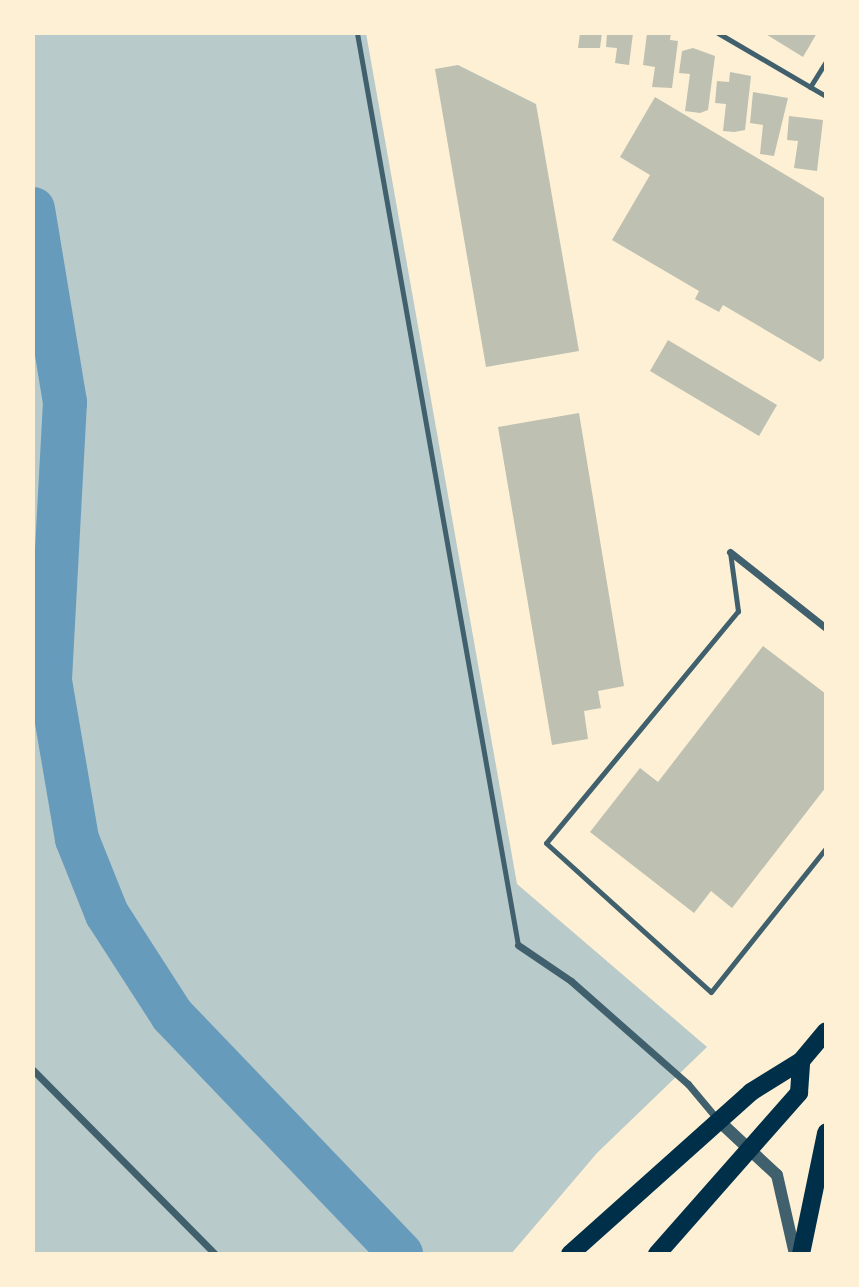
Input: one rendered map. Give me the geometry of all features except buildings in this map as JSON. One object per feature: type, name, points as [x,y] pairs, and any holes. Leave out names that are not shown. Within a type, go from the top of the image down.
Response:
[{"type":"main road","points":[[570,1254],[614,1212],[775,1073],[801,1061],[826,1031]]},
{"type":"main road","points":[[657,1254],[799,1093],[801,1061]]},
{"type":"main road","points":[[801,1254],[826,1133]]},
{"type":"street","points":[[730,552],[826,628]]},
{"type":"street","points":[[518,946],[571,981],[688,1084],[719,1121],[750,1149],[782,1188],[795,1254]]},
{"type":"street","points":[[33,1070],[215,1254]]},
{"type":"lane","points":[[357,33],[518,946]]},
{"type":"lane","points":[[718,33],[826,96]]},
{"type":"lane","points":[[810,87],[826,61]]},
{"type":"lane","points":[[730,552],[738,611],[546,843],[710,992],[826,848]]},
{"type":"shaded area","points":[[33,33],[366,33],[517,884],[707,1047],[597,1153],[511,1254],[33,1254]]},
{"type":"waterway","points":[[33,209],[65,402],[50,681],[77,839],[107,914],[172,1015],[401,1254]]}]
